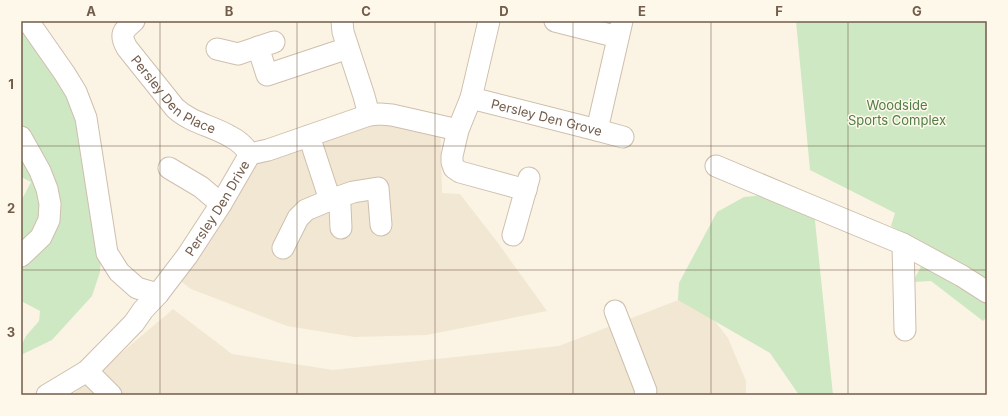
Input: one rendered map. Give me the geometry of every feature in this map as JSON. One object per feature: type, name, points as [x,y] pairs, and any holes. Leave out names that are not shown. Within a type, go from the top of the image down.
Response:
[{"type":"street","points":[[28,21],[76,92],[86,118],[107,253],[119,272],[137,288],[158,294]]},
{"type":"street","name":"Persley Den Place","points":[[134,21],[124,29],[122,35],[123,41],[175,108],[183,115],[231,136],[244,145],[250,154]]},
{"type":"street","points":[[342,21],[343,32],[369,115]]},
{"type":"street","points":[[489,21],[471,98],[458,130],[452,162],[454,168],[460,172],[528,184],[513,235]]},
{"type":"street","points":[[555,21],[620,29],[597,130]]},
{"type":"street","points":[[217,49],[238,54],[266,44],[267,75],[348,48]]},
{"type":"street","name":"Persley Den Grove","points":[[471,98],[623,137]]},
{"type":"street","name":"Persley Den Drive","points":[[47,395],[87,371],[134,323],[187,256],[222,204],[250,154],[268,150],[369,115],[392,115],[458,130]]},
{"type":"street","points":[[309,136],[334,198],[340,206],[341,228]]},
{"type":"street","points":[[21,137],[40,171],[47,189],[50,204],[49,220],[41,237],[21,256]]},
{"type":"street","points":[[716,166],[903,244],[962,276],[987,292]]},
{"type":"street","points":[[169,168],[201,187],[222,204]]},
{"type":"street","points":[[282,248],[298,218],[306,210],[353,192],[378,188],[381,225]]},
{"type":"street","points":[[903,244],[906,330]]},
{"type":"street","points":[[615,311],[646,391],[645,395]]},
{"type":"street","points":[[87,371],[111,395]]},
{"type":"shaded area","points":[[440,117],[442,193],[460,194],[498,243],[547,311],[427,335],[355,337],[287,326],[191,289],[179,280],[256,164],[377,124]]},
{"type":"shaded area","points":[[694,294],[728,338],[746,381],[746,395],[72,395],[173,309],[232,354],[333,370],[559,346]]},
{"type":"green space","name":"Woodside Sports Complex","points":[[796,21],[987,21],[987,317],[983,321],[931,281],[913,282],[931,247],[891,226],[895,213],[810,170]]},
{"type":"green space","points":[[21,24],[67,90],[81,121],[101,253],[100,272],[92,296],[52,340],[21,355],[21,346],[26,336],[39,321],[40,311],[21,301],[21,264],[50,235],[52,182],[21,125]]},
{"type":"green space","points":[[21,146],[35,173],[42,218],[21,248],[21,215],[23,211],[21,210],[21,201],[31,182],[21,177]]},
{"type":"green space","points":[[773,194],[814,211],[833,395],[799,395],[770,353],[678,300],[679,283],[717,212],[744,197]]}]
